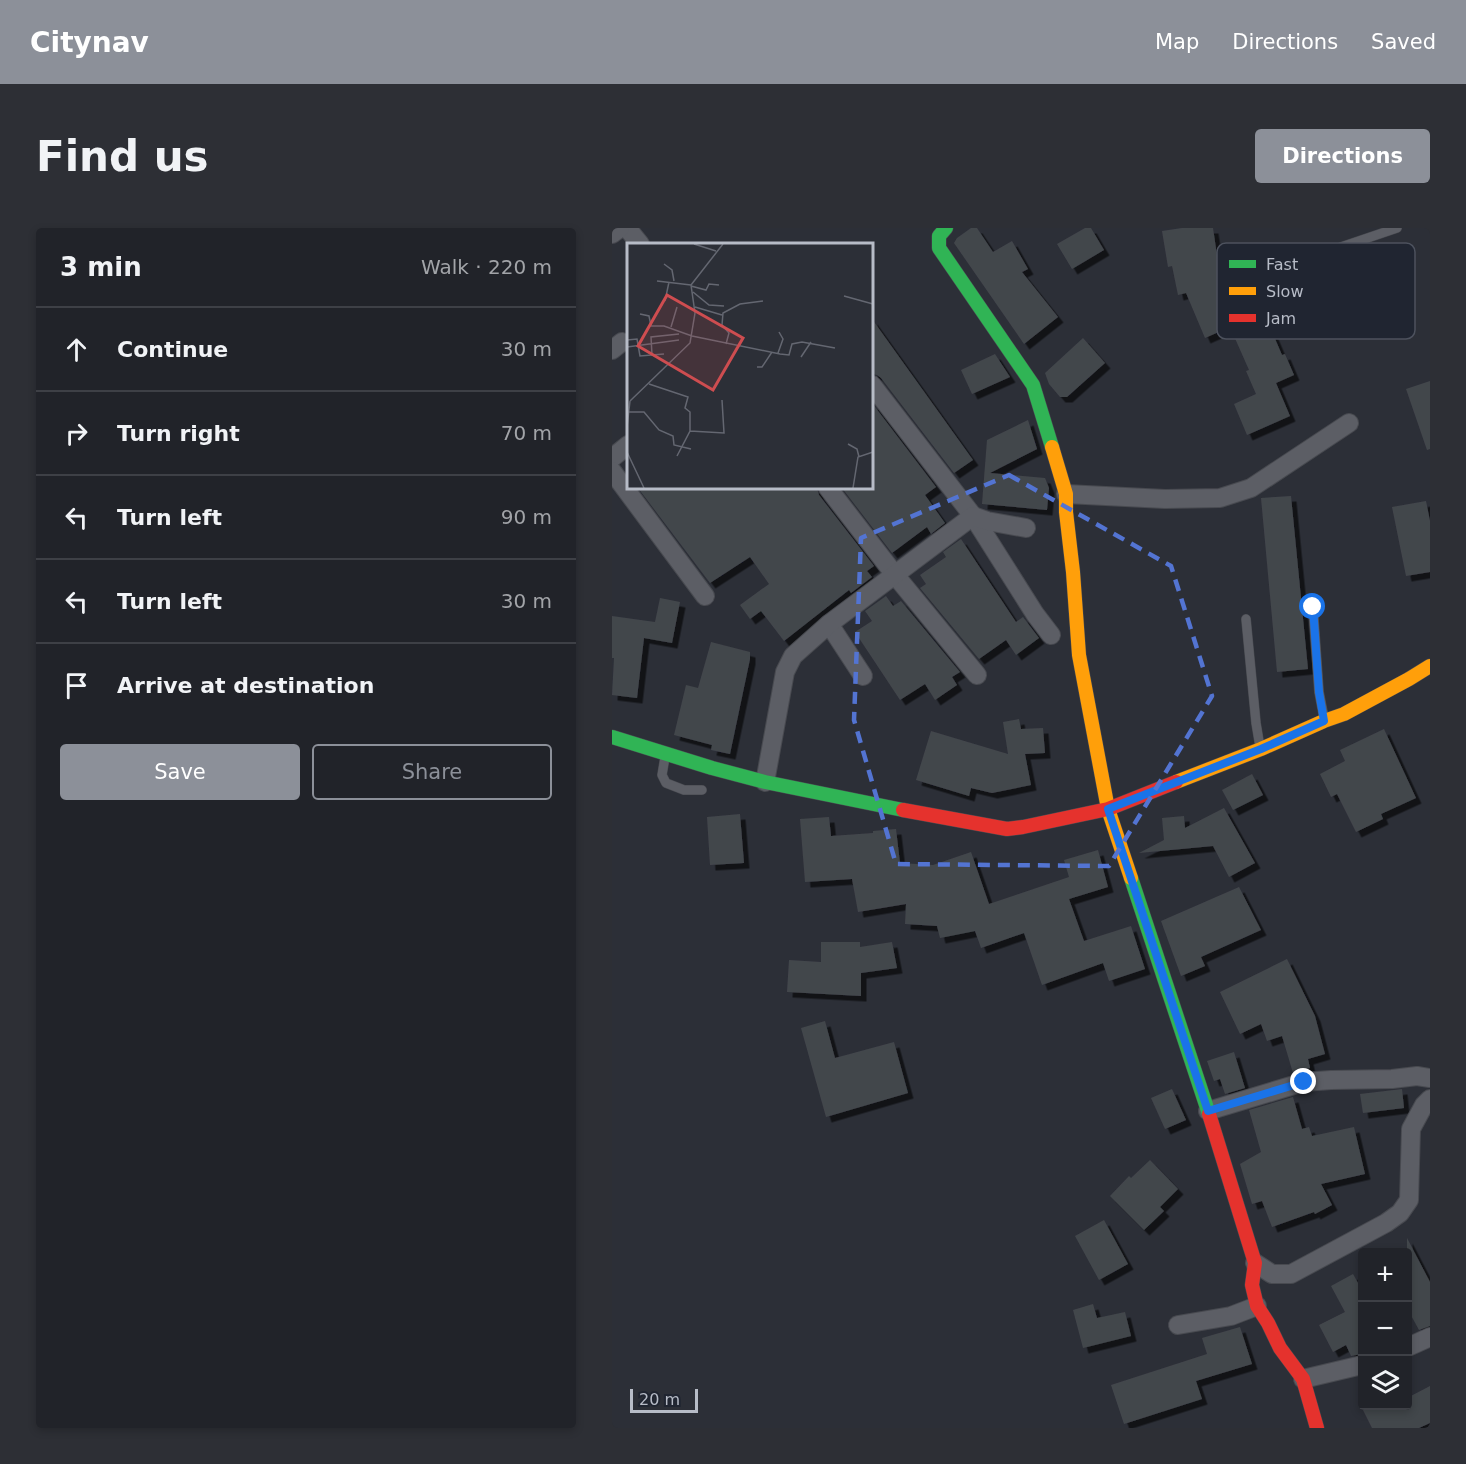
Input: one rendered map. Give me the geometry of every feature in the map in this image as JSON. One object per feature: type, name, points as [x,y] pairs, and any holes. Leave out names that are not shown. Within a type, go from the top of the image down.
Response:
[{"type":"street","points":[[612,234],[620,228]]},
{"type":"street","points":[[627,228],[639,243]]},
{"type":"street","points":[[946,228],[939,236],[939,248],[1033,385],[1066,494],[1079,655],[1108,809],[1208,1111],[1255,1263],[1252,1285],[1257,1306],[1280,1348],[1303,1379],[1317,1428]]},
{"type":"street","points":[[873,386],[973,516],[1035,614],[1051,635]]},
{"type":"street","points":[[1066,494],[1165,500],[1220,498],[1251,488],[1349,423]]},
{"type":"street","points":[[612,458],[627,446]]},
{"type":"street","points":[[612,471],[705,596]]},
{"type":"street","points":[[829,489],[895,575],[977,675]]},
{"type":"street","points":[[973,516],[1026,528]]},
{"type":"street","points":[[765,782],[784,672],[793,656],[829,624],[973,516]]},
{"type":"street","points":[[829,624],[863,676]]},
{"type":"street","points":[[612,737],[765,782],[1007,829],[1108,809],[1344,714],[1430,666]]},
{"type":"street","points":[[1208,1111],[1304,1082],[1417,1076],[1430,1078]]},
{"type":"street","points":[[1255,1263],[1272,1274],[1291,1274],[1400,1214],[1409,1200],[1411,1129],[1424,1105],[1430,1099]]},
{"type":"street","points":[[1178,1325],[1231,1316],[1257,1306]]},
{"type":"street","points":[[1412,1345],[1430,1337]]},
{"type":"street","points":[[1303,1379],[1358,1366]]},
{"type":"lane","points":[[1353,243],[1397,228]]},
{"type":"lane","points":[[1313,607],[1319,692],[1324,721]]},
{"type":"lane","points":[[1246,619],[1256,723],[1261,749]]},
{"type":"lane","points":[[666,754],[662,775],[666,783],[684,790],[702,790]]},
{"type":"highlighted area","points":[[1009,475],[1171,566],[1212,696],[1109,866],[896,864],[854,720],[861,538]]},
{"type":"building","points":[[971,228],[977,228],[993,252],[1012,241],[1028,269],[1022,272],[1058,317],[1024,344],[954,243]]},
{"type":"building","points":[[1085,228],[1091,228],[1104,250],[1072,269],[1057,244]]},
{"type":"building","points":[[1182,228],[1213,228],[1217,255],[1217,333],[1205,338],[1186,293],[1178,295],[1172,266],[1168,267],[1162,231]]},
{"type":"building","points":[[873,320],[973,460],[954,473],[877,375],[873,374]]},
{"type":"building","points":[[1083,338],[1105,363],[1067,397],[1060,397],[1049,384],[1045,373]]},
{"type":"building","points":[[1235,339],[1275,339],[1294,375],[1276,383],[1290,416],[1247,435],[1234,404],[1256,394],[1246,371],[1249,370]]},
{"type":"building","points":[[995,354],[1010,377],[972,394],[961,370]]},
{"type":"building","points":[[1430,381],[1430,449],[1427,450],[1406,389]]},
{"type":"building","points":[[873,404],[936,487],[925,495],[945,523],[931,534],[927,527],[892,553],[843,489],[873,489]]},
{"type":"building","points":[[1028,420],[1037,449],[990,473],[1045,478],[1049,488],[1047,510],[982,504],[987,440]]},
{"type":"building","points":[[639,489],[817,489],[819,495],[874,566],[867,571],[872,577],[851,593],[849,590],[784,641],[761,611],[750,619],[740,605],[769,584],[750,557],[710,583]]},
{"type":"building","points":[[1291,496],[1308,669],[1277,672],[1261,498]]},
{"type":"building","points":[[1426,501],[1430,521],[1430,572],[1406,576],[1392,507]]},
{"type":"building","points":[[961,539],[1016,622],[1023,617],[1039,638],[1016,655],[1006,640],[979,659],[920,588],[926,584],[920,575],[946,557],[943,552]]},
{"type":"building","points":[[886,596],[893,606],[901,601],[960,672],[952,677],[957,685],[935,700],[925,684],[900,700],[855,632],[872,621],[865,611]]},
{"type":"building","points":[[660,598],[680,602],[672,643],[644,638],[637,698],[612,695],[614,658],[612,658],[612,616],[655,622]]},
{"type":"building","points":[[711,642],[750,652],[730,754],[711,750],[712,745],[674,735],[686,685],[698,688]]},
{"type":"building","points":[[1019,719],[1021,729],[1043,728],[1045,753],[1025,754],[1031,785],[992,793],[971,788],[969,796],[916,780],[931,731],[1008,754],[1003,722]]},
{"type":"building","points":[[1384,729],[1416,798],[1381,814],[1383,819],[1356,832],[1337,794],[1331,797],[1320,774],[1345,761],[1340,750]]},
{"type":"building","points":[[1252,774],[1263,795],[1233,810],[1222,790]]},
{"type":"building","points":[[1224,808],[1255,863],[1229,877],[1213,846],[1139,853],[1164,840],[1162,818],[1184,816],[1185,828]]},
{"type":"building","points":[[740,814],[744,863],[710,865],[707,817]]},
{"type":"building","points":[[829,817],[831,836],[896,829],[900,863],[933,865],[971,852],[989,904],[1069,877],[1064,860],[1098,850],[1108,887],[1069,899],[1084,941],[1131,926],[1145,969],[1109,981],[1103,963],[1042,985],[1024,933],[981,948],[975,931],[940,938],[937,926],[905,924],[906,904],[858,912],[852,879],[805,882],[800,819]]},
{"type":"building","points":[[1239,887],[1261,930],[1201,957],[1205,966],[1181,976],[1161,921]]},
{"type":"building","points":[[821,942],[860,942],[860,947],[892,942],[897,968],[861,973],[861,996],[787,992],[789,960],[821,962]]},
{"type":"building","points":[[1287,959],[1315,1016],[1325,1054],[1308,1059],[1310,1068],[1293,1073],[1282,1036],[1267,1041],[1261,1024],[1240,1034],[1220,992]]},
{"type":"building","points":[[825,1021],[835,1058],[894,1042],[908,1093],[826,1117],[801,1028]]},
{"type":"building","points":[[1234,1052],[1245,1088],[1225,1094],[1220,1079],[1214,1081],[1207,1061]]},
{"type":"building","points":[[1172,1089],[1186,1120],[1165,1129],[1151,1098]]},
{"type":"building","points":[[1402,1089],[1404,1108],[1363,1113],[1360,1094]]},
{"type":"building","points":[[1293,1097],[1302,1129],[1309,1127],[1312,1136],[1354,1127],[1365,1174],[1321,1184],[1332,1205],[1315,1214],[1314,1212],[1272,1227],[1262,1201],[1252,1204],[1240,1164],[1261,1152],[1249,1110]]},
{"type":"building","points":[[1150,1160],[1178,1189],[1160,1207],[1164,1211],[1144,1230],[1110,1196],[1129,1176],[1131,1178]]},
{"type":"building","points":[[1104,1220],[1128,1264],[1099,1280],[1075,1236]]},
{"type":"building","points":[[1407,1238],[1430,1282],[1430,1326],[1419,1330],[1412,1317],[1412,1248],[1407,1248]]},
{"type":"building","points":[[1353,1274],[1358,1283],[1358,1355],[1351,1356],[1346,1345],[1333,1352],[1319,1325],[1345,1312],[1331,1286]]},
{"type":"building","points":[[1093,1304],[1097,1318],[1125,1312],[1131,1336],[1083,1348],[1073,1310]]},
{"type":"building","points":[[1240,1327],[1252,1364],[1196,1381],[1202,1399],[1124,1424],[1111,1385],[1207,1354],[1202,1338]]},
{"type":"building","points":[[1430,1386],[1430,1423],[1419,1428],[1372,1428],[1363,1410],[1412,1410],[1412,1395]]},
{"type":"traffic: fast","points":[[946,228],[939,236],[939,248],[1033,385],[1052,447]]},
{"type":"traffic: fast","points":[[612,737],[765,782],[903,810]]},
{"type":"traffic: fast","points":[[1131,878],[1209,1114]]},
{"type":"traffic: slow","points":[[1052,447],[1066,494],[1079,655],[1108,809],[1131,878]]},
{"type":"traffic: slow","points":[[1176,782],[1344,714],[1430,666]]},
{"type":"traffic: jam","points":[[903,810],[1007,829],[1108,809],[1176,782]]},
{"type":"traffic: jam","points":[[1209,1114],[1255,1263],[1252,1285],[1257,1306],[1280,1348],[1303,1379],[1317,1428]]},
{"type":"route","points":[[1304,1082],[1208,1111],[1108,809],[1261,749],[1324,721],[1319,692],[1313,607]]}]
